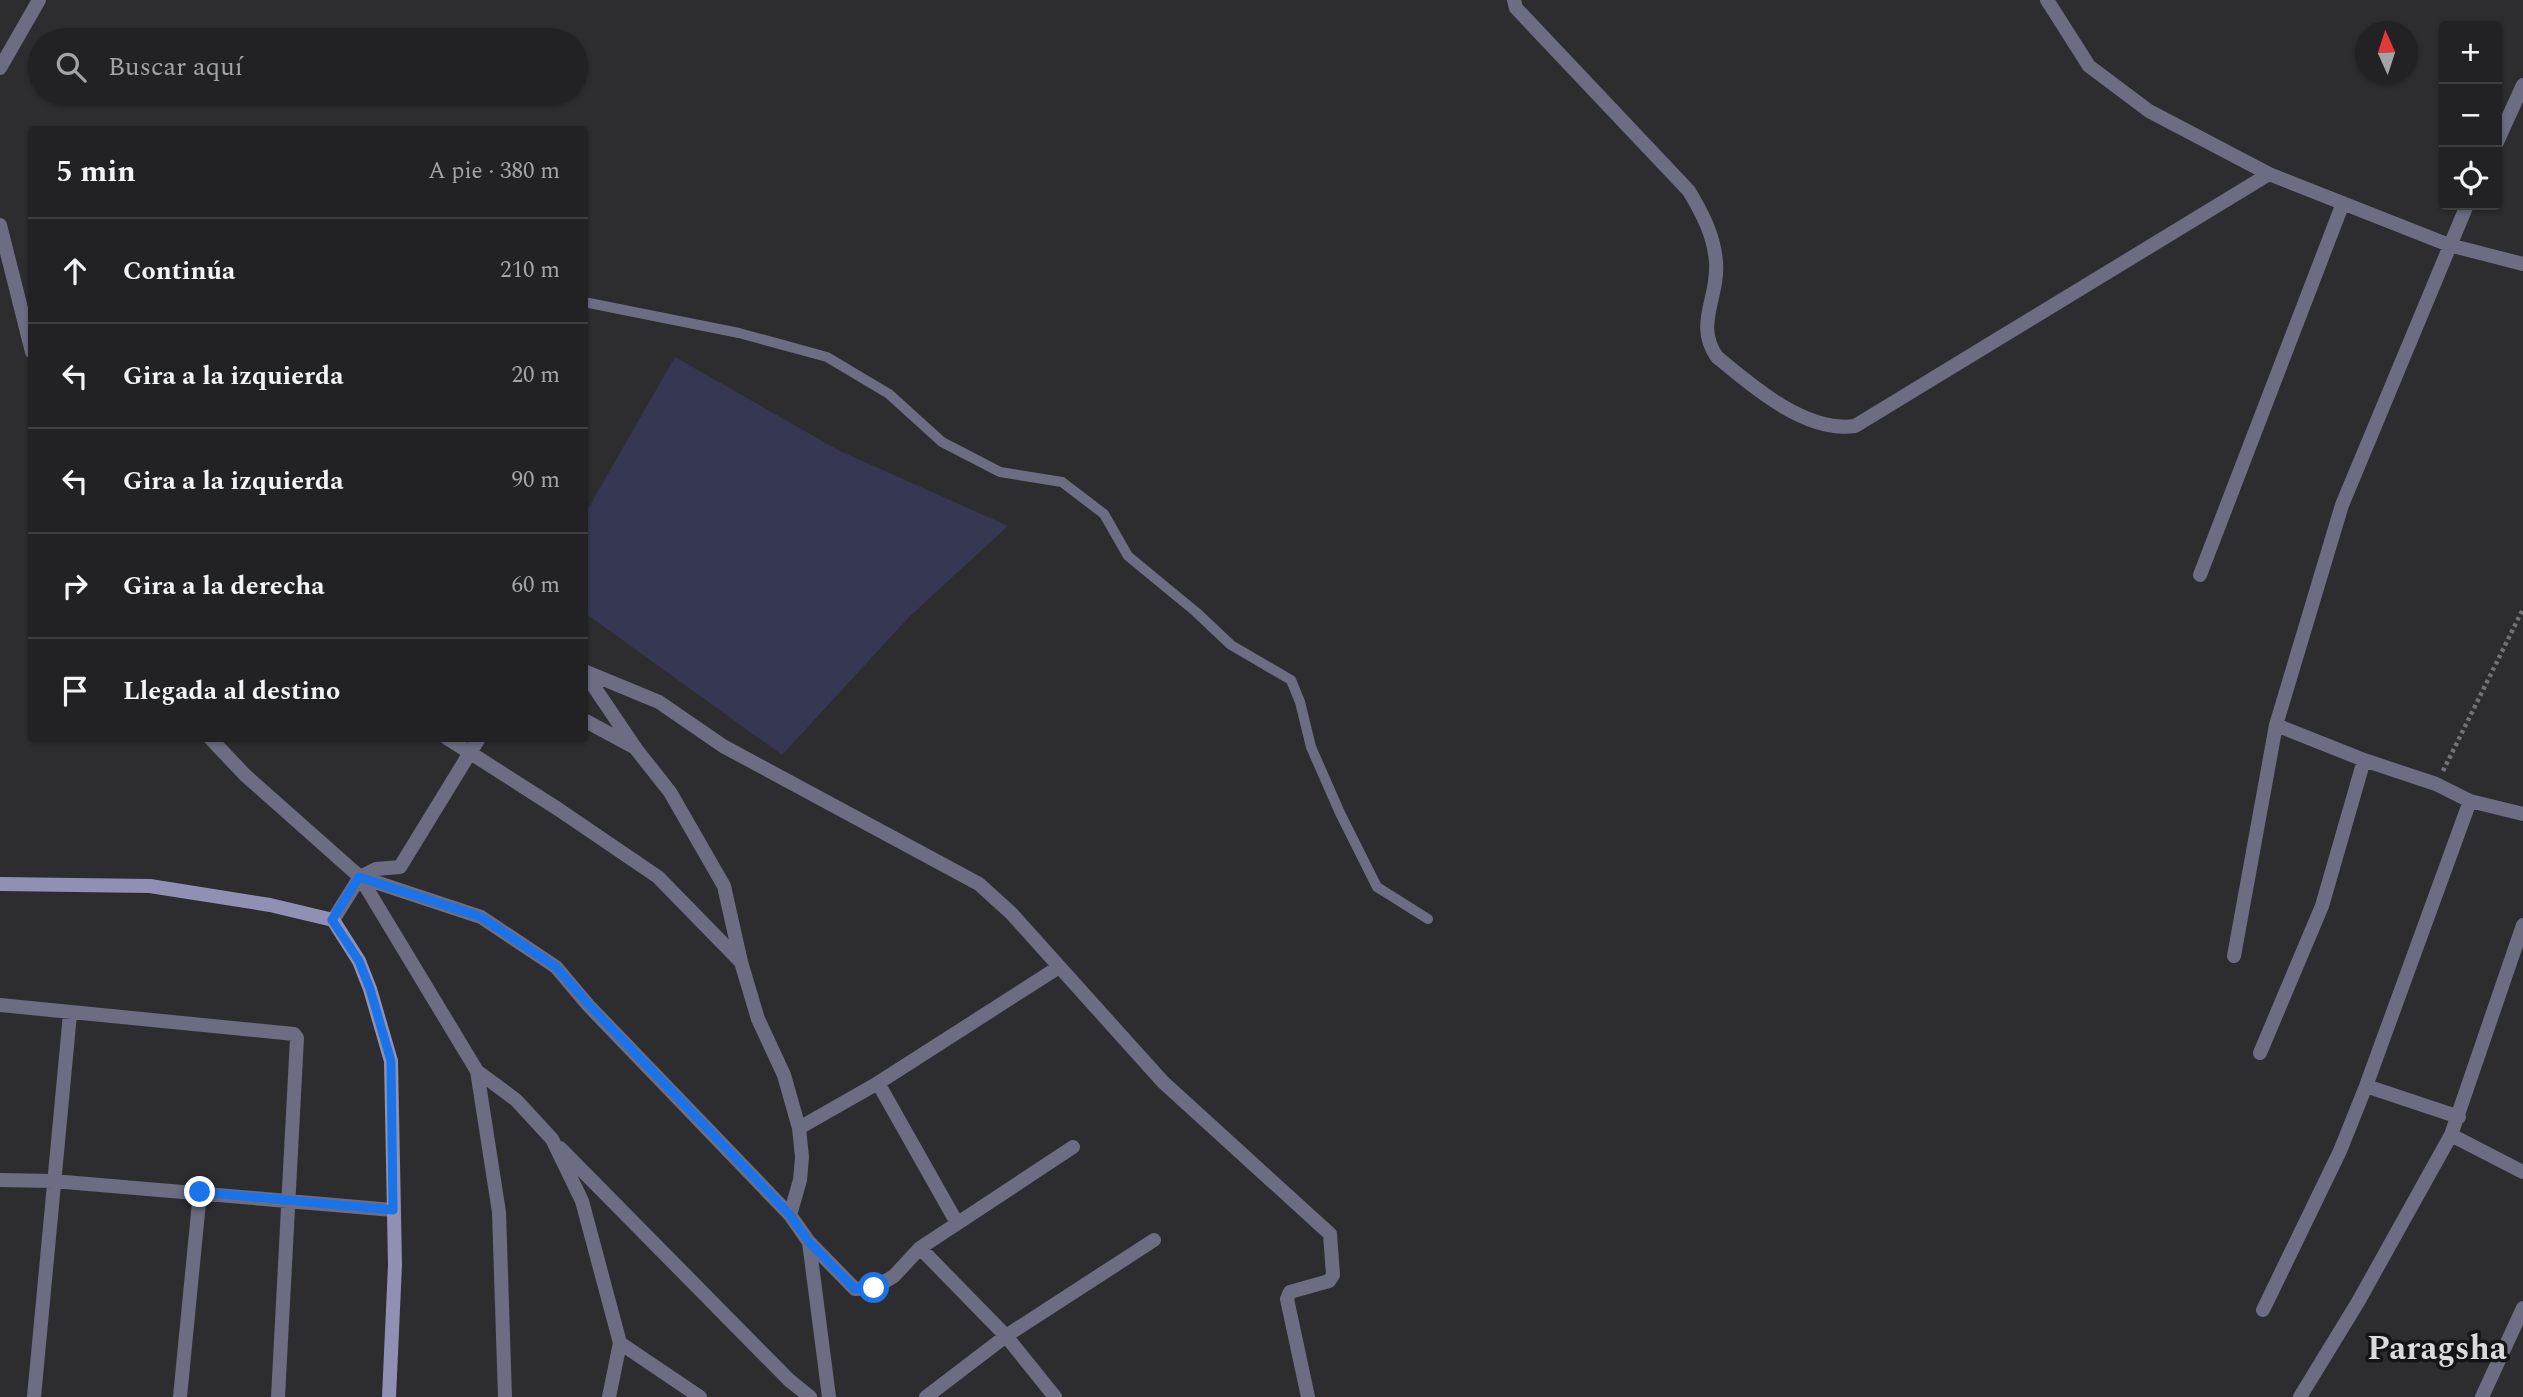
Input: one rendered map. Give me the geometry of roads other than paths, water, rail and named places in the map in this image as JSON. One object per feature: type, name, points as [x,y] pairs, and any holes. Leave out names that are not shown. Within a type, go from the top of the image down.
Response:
[{"type":"main road","points":[[0,884],[150,886],[270,905],[332,920],[359,961],[391,1061],[395,1265],[389,1397]]},
{"type":"street","points":[[0,68],[38,0]]},
{"type":"street","points":[[1514,0],[1516,8],[1689,191],[1705,218],[1714,246],[1716,285],[1705,322],[1710,346],[1717,356],[1787,410],[1841,428],[1855,426],[2269,174]]},
{"type":"street","points":[[2048,0],[2089,66],[2149,111],[2269,174],[2449,245],[2523,264]]},
{"type":"street","points":[[2502,131],[2523,86]]},
{"type":"street","points":[[2200,575],[2343,203]]},
{"type":"street","points":[[2234,956],[2276,725],[2342,505],[2466,210]]},
{"type":"street","points":[[0,225],[28,336]]},
{"type":"street","points":[[588,673],[659,702],[723,746],[979,884],[1012,913],[1163,1082],[1330,1234],[1333,1275],[1329,1281],[1290,1292],[1287,1299],[1308,1397]]},
{"type":"street","points":[[588,677],[636,749],[670,792],[724,886],[741,962],[758,1019],[784,1075],[799,1128],[802,1157],[800,1180],[790,1215]]},
{"type":"street","points":[[588,722],[636,749]]},
{"type":"street","points":[[2276,725],[2364,760],[2436,784],[2470,801],[2523,814]]},
{"type":"street","points":[[215,742],[245,775],[359,877],[477,1071],[516,1100],[789,1380],[810,1397]]},
{"type":"street","points":[[453,742],[558,808],[658,877],[741,962]]},
{"type":"street","points":[[332,920],[359,877],[376,869],[400,867],[477,742]]},
{"type":"street","points":[[2260,1053],[2322,906],[2364,760]]},
{"type":"street","points":[[2263,1310],[2340,1151],[2470,801]]},
{"type":"street","points":[[359,877],[481,917],[556,967],[790,1215],[809,1242],[855,1289],[874,1288],[894,1276],[919,1248],[1073,1147]]},
{"type":"street","points":[[2300,1397],[2358,1302],[2451,1135],[2523,925]]},
{"type":"street","points":[[799,1128],[878,1083],[1059,967]]},
{"type":"street","points":[[0,1005],[294,1034],[297,1038],[278,1397]]},
{"type":"street","points":[[34,1397],[70,1014]]},
{"type":"street","points":[[477,1071],[499,1212],[505,1397]]},
{"type":"street","points":[[878,1083],[957,1223]]},
{"type":"street","points":[[2366,1086],[2459,1117]]},
{"type":"street","points":[[2451,1135],[2523,1172]]},
{"type":"street","points":[[552,1139],[582,1201],[620,1343],[609,1397]]},
{"type":"street","points":[[0,1180],[53,1181],[200,1192],[393,1210]]},
{"type":"street","points":[[180,1397],[200,1192]]},
{"type":"street","points":[[926,1397],[1006,1336],[1154,1240]]},
{"type":"street","points":[[809,1242],[830,1397]]},
{"type":"street","points":[[919,1248],[1006,1336],[1055,1397]]},
{"type":"street","points":[[2482,1397],[2523,1308]]},
{"type":"street","points":[[620,1343],[700,1397]]},
{"type":"lane","points":[[588,303],[739,333],[827,357],[889,394],[942,442],[1000,472],[1062,482],[1104,514],[1128,556],[1231,645],[1291,680],[1300,702],[1311,747],[1377,887],[1428,919]]},
{"type":"district","name":"Paragsha","points":[[2437,1349]]}]
